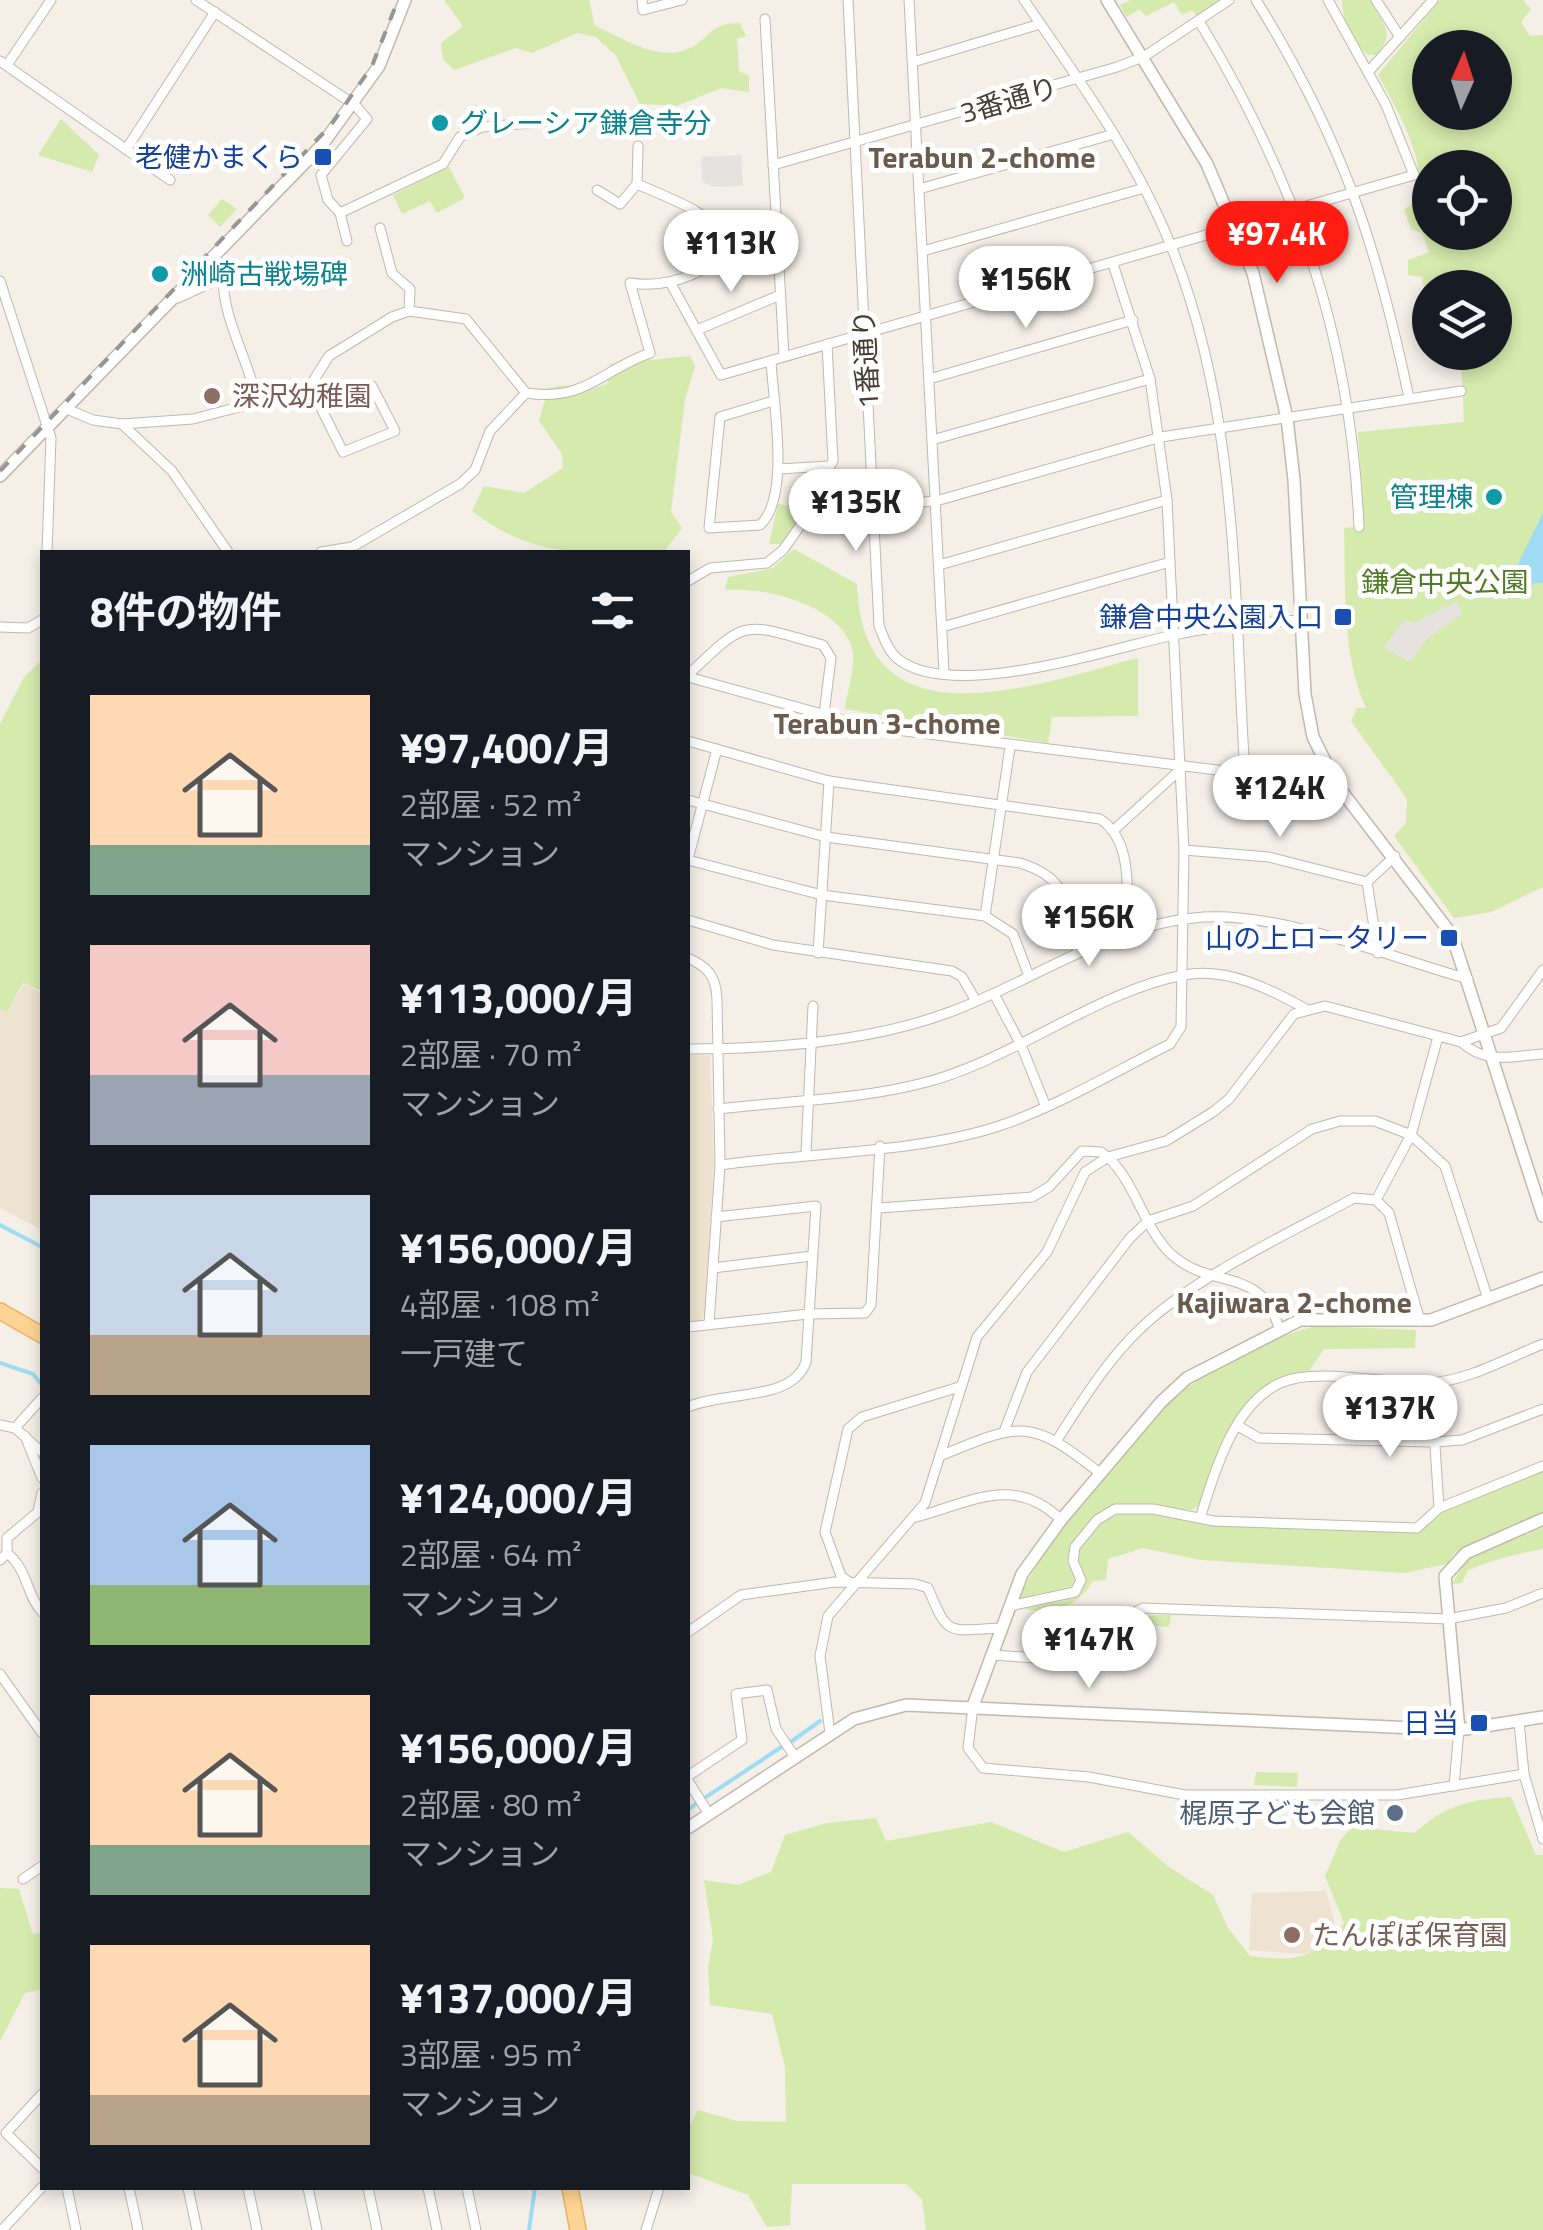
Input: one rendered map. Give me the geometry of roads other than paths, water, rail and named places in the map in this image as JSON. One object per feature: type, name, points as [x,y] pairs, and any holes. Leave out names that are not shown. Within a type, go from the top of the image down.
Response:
[{"type":"main road","points":[[0,1311],[40,1334]]},
{"type":"main road","points":[[570,2190],[578,2230]]},
{"type":"street","points":[[50,0],[4,63],[170,180]]},
{"type":"street","points":[[196,0],[355,104],[368,119],[322,176],[328,200],[340,213],[347,242]]},
{"type":"street","points":[[0,476],[322,145],[379,66],[404,0]]},
{"type":"street","points":[[642,0],[643,10],[682,0]]},
{"type":"street","name":"1番通り","points":[[848,0],[879,626],[887,646],[897,659],[917,669],[1018,671],[1235,623],[1302,620]]},
{"type":"street","points":[[910,0],[944,672]]},
{"type":"street","points":[[1024,0],[1081,79],[1144,188],[1171,246],[1196,323],[1221,426],[1245,776]]},
{"type":"street","points":[[1107,0],[1145,56],[1207,164],[1235,225],[1262,306],[1286,418],[1307,719],[1337,785],[1452,935],[1543,1216]]},
{"type":"street","name":"3番通り","points":[[774,166],[1081,79],[1145,56],[1229,0]]},
{"type":"street","points":[[1256,0],[1314,98],[1356,192],[1386,288],[1409,398]]},
{"type":"street","points":[[670,282],[722,376],[1414,176],[1369,71],[1328,0]]},
{"type":"street","points":[[1376,0],[1400,37]]},
{"type":"street","points":[[1369,71],[1433,0]]},
{"type":"street","points":[[127,148],[215,12]]},
{"type":"street","points":[[765,19],[784,356]]},
{"type":"street","points":[[1199,21],[1270,146],[1297,208],[1319,276],[1350,408],[1359,526]]},
{"type":"street","points":[[913,62],[1040,24]]},
{"type":"street","points":[[340,213],[443,164],[460,137],[482,126],[557,120]]},
{"type":"street","points":[[919,189],[1114,134]]},
{"type":"street","points":[[597,190],[620,204],[637,184],[638,146]]},
{"type":"street","points":[[637,184],[674,195],[711,218],[738,245]]},
{"type":"street","points":[[922,251],[1144,188]]},
{"type":"street","points":[[333,550],[352,547],[460,484],[475,470],[490,431],[526,392],[576,392],[595,385],[626,361],[650,353],[630,282],[670,282],[699,274],[776,219]]},
{"type":"street","points":[[380,228],[392,273],[410,288],[410,311]]},
{"type":"street","points":[[374,264],[386,260]]},
{"type":"street","points":[[720,1165],[956,1137],[1046,1107],[1170,1044],[1181,1027],[1182,768],[1167,500],[1150,380],[1113,264]]},
{"type":"street","points":[[171,298],[223,277],[223,303],[250,369],[258,404]]},
{"type":"street","points":[[0,281],[52,460],[47,550]]},
{"type":"street","points":[[697,330],[780,295]]},
{"type":"street","points":[[67,408],[92,420],[122,424],[194,419],[258,404],[310,386],[328,356],[364,332],[410,311],[466,319],[526,392]]},
{"type":"street","points":[[929,379],[1133,320]]},
{"type":"street","points":[[778,469],[830,466],[833,461],[827,344]]},
{"type":"street","points":[[770,362],[778,469],[771,516],[760,525],[709,528],[720,418],[772,401]]},
{"type":"street","points":[[932,440],[1150,380]]},
{"type":"street","points":[[310,386],[315,398],[343,452],[395,431],[372,386],[328,400],[315,398]]},
{"type":"street","points":[[690,580],[710,568],[767,563],[783,550],[805,519],[823,510],[936,502],[1161,438],[1461,391]]},
{"type":"street","points":[[122,424],[172,471],[227,550]]},
{"type":"street","points":[[939,564],[1167,500]]},
{"type":"street","points":[[942,626],[1170,562]]},
{"type":"street","points":[[0,628],[28,628],[40,621]]},
{"type":"street","points":[[690,674],[736,630],[752,626],[823,645],[830,658],[824,714]]},
{"type":"street","points":[[690,677],[865,726],[1337,785]]},
{"type":"street","points":[[690,742],[829,781],[1089,814],[1115,829],[1124,860],[1129,930]]},
{"type":"street","points":[[985,916],[1010,747]]},
{"type":"street","points":[[690,851],[717,749]]},
{"type":"street","points":[[1115,829],[1182,768]]},
{"type":"street","points":[[818,954],[829,781]]},
{"type":"street","points":[[690,801],[826,837],[1047,871],[1060,885],[1078,953]]},
{"type":"street","points":[[1184,850],[1269,857],[1367,882]]},
{"type":"street","points":[[1367,882],[1395,856]]},
{"type":"street","points":[[690,860],[822,895],[985,916],[1013,934],[1029,976]]},
{"type":"street","points":[[1367,882],[1378,954]]},
{"type":"street","points":[[690,1049],[811,1040],[922,1022],[994,994],[1129,930],[1184,919],[1230,916],[1266,921],[1468,979]]},
{"type":"street","points":[[690,921],[818,954],[952,971],[962,977],[976,1002]]},
{"type":"street","points":[[690,960],[714,978],[720,1165],[709,1324]]},
{"type":"street","points":[[1461,1042],[1500,1028],[1543,970]]},
{"type":"street","points":[[718,1108],[922,1084],[986,1062],[1120,998],[1184,975],[1244,980],[1306,1009]]},
{"type":"street","points":[[994,994],[1021,1045],[1046,1107]]},
{"type":"street","points":[[806,1153],[813,1006]]},
{"type":"street","points":[[830,1733],[822,1641],[828,1616],[916,1518],[977,1337],[1047,1252],[1086,1172],[1108,1157],[1166,1141],[1213,1112],[1230,1099],[1283,1025],[1306,1009],[1326,1006],[1461,1042],[1477,1056],[1494,1060],[1543,1054]]},
{"type":"street","points":[[1376,1200],[1411,1135],[1438,1037]]},
{"type":"street","points":[[1005,1429],[1027,1372],[1148,1221],[1193,1206],[1327,1124],[1375,1121],[1411,1135],[1430,1149],[1454,1183],[1488,1299]]},
{"type":"street","points":[[690,1327],[808,1314],[859,1316],[868,1310],[879,1208],[880,1146]]},
{"type":"street","points":[[879,1208],[1032,1197],[1050,1187],[1082,1151],[1108,1157],[1169,1252],[1190,1268],[1255,1288],[1267,1298],[1279,1329]]},
{"type":"street","points":[[1057,1440],[1088,1391],[1142,1327],[1214,1277],[1354,1198],[1376,1200],[1389,1213],[1420,1321]]},
{"type":"street","points":[[690,1406],[718,1396],[792,1385],[806,1362],[816,1206],[716,1217]]},
{"type":"street","points":[[713,1268],[812,1256]]},
{"type":"street","points":[[1524,1774],[1397,1795],[1185,1795],[1089,1778],[988,1770],[970,1754],[973,1706],[1022,1574],[1061,1520],[1161,1402],[1188,1378],[1279,1329],[1317,1317],[1420,1321],[1543,1278]]},
{"type":"street","points":[[1200,1515],[1221,1456],[1265,1391],[1298,1378],[1431,1383],[1543,1344]]},
{"type":"street","points":[[1431,1383],[1439,1508]]},
{"type":"street","points":[[853,1584],[841,1576],[825,1532],[843,1437],[862,1418],[958,1386]]},
{"type":"street","points":[[15,1428],[40,1400]]},
{"type":"street","points":[[1238,1426],[1259,1438],[1434,1442],[1462,1440],[1543,1409]]},
{"type":"street","points":[[0,1425],[15,1428],[40,1450]]},
{"type":"street","points":[[940,1456],[1005,1429],[1032,1431],[1057,1440],[1101,1474]]},
{"type":"street","points":[[25,1436],[40,1473]]},
{"type":"street","points":[[1010,1606],[1075,1592],[1081,1580],[1074,1561],[1075,1546],[1097,1520],[1115,1509],[1134,1506],[1200,1515],[1214,1521],[1417,1528],[1439,1508],[1543,1466]]},
{"type":"street","points":[[916,1518],[1008,1493],[1032,1496],[1061,1520]]},
{"type":"street","points":[[40,1502],[38,1512],[7,1538],[4,1556],[25,1569],[32,1598],[40,1609]]},
{"type":"street","points":[[1454,1786],[1459,1730],[1445,1576],[1466,1553],[1543,1519]]},
{"type":"street","points":[[690,1631],[741,1595],[836,1582],[916,1584],[928,1588],[943,1624],[952,1630],[1000,1628]]},
{"type":"street","points":[[991,1655],[1078,1660],[1096,1650],[1118,1620],[1143,1608],[1448,1619],[1506,1608],[1543,1593]]},
{"type":"street","points":[[0,1674],[40,1730]]},
{"type":"street","points":[[690,1778],[742,1740],[736,1694],[767,1690],[776,1729],[795,1756]]},
{"type":"street","points":[[690,1827],[830,1733],[854,1719],[891,1708],[973,1706],[1459,1730],[1543,1717]]},
{"type":"street","points":[[1519,1722],[1524,1774],[1542,1823],[1543,1839]]},
{"type":"street","points":[[690,1782],[709,1814]]},
{"type":"street","points":[[23,1880],[40,1867]]},
{"type":"street","points":[[40,2096],[6,2133],[40,2166]]},
{"type":"street","points":[[2,2230],[40,2189]]},
{"type":"street","points":[[67,2190],[76,2230]]},
{"type":"street","points":[[129,2190],[138,2230]]},
{"type":"street","points":[[188,2190],[197,2230]]},
{"type":"street","points":[[248,2190],[257,2230]]},
{"type":"street","points":[[308,2190],[317,2230]]},
{"type":"street","points":[[368,2190],[377,2230]]},
{"type":"street","points":[[428,2190],[436,2230]]},
{"type":"street","points":[[467,2190],[476,2230]]},
{"type":"street","points":[[646,2230],[658,2190]]},
{"type":"water","points":[[1543,513],[1543,583],[1535,583],[1524,592],[1518,586],[1517,566]]},
{"type":"waterway","points":[[0,1225],[40,1246]]},
{"type":"waterway","points":[[0,1363],[33,1374],[40,1383]]},
{"type":"waterway","points":[[792,1741],[820,1721]]},
{"type":"waterway","points":[[706,1797],[783,1746]]},
{"type":"waterway","points":[[690,1808],[697,1803]]},
{"type":"waterway","points":[[529,2230],[535,2190]]},
{"type":"railway","points":[[0,471],[331,125],[372,66],[398,0]]},
{"type":"place","name":"グレーシア鎌倉寺分","points":[[440,123]]},
{"type":"place","name":"老健かまくら","points":[[323,157]]},
{"type":"place","name":"洲崎古戦場碑","points":[[160,274]]},
{"type":"place","name":"深沢幼稚園","points":[[212,396]]},
{"type":"place","name":"管理棟","points":[[1494,497]]},
{"type":"place","name":"鎌倉中央公園入口","points":[[1343,617]]},
{"type":"place","name":"山の上ロータリー","points":[[1449,938]]},
{"type":"place","name":"日当","points":[[1479,1723]]},
{"type":"place","name":"梶原子ども会館","points":[[1395,1813]]},
{"type":"place","name":"たんぽぽ保育園","points":[[1292,1935]]},
{"type":"district","name":"Terabun 2-chome","points":[[982,158]]},
{"type":"district","name":"Terabun 3-chome","points":[[887,724]]},
{"type":"district","name":"Kajiwara 2-chome","points":[[1294,1303]]},
{"type":"park label","name":"鎌倉中央公園","points":[[1445,582]]}]
